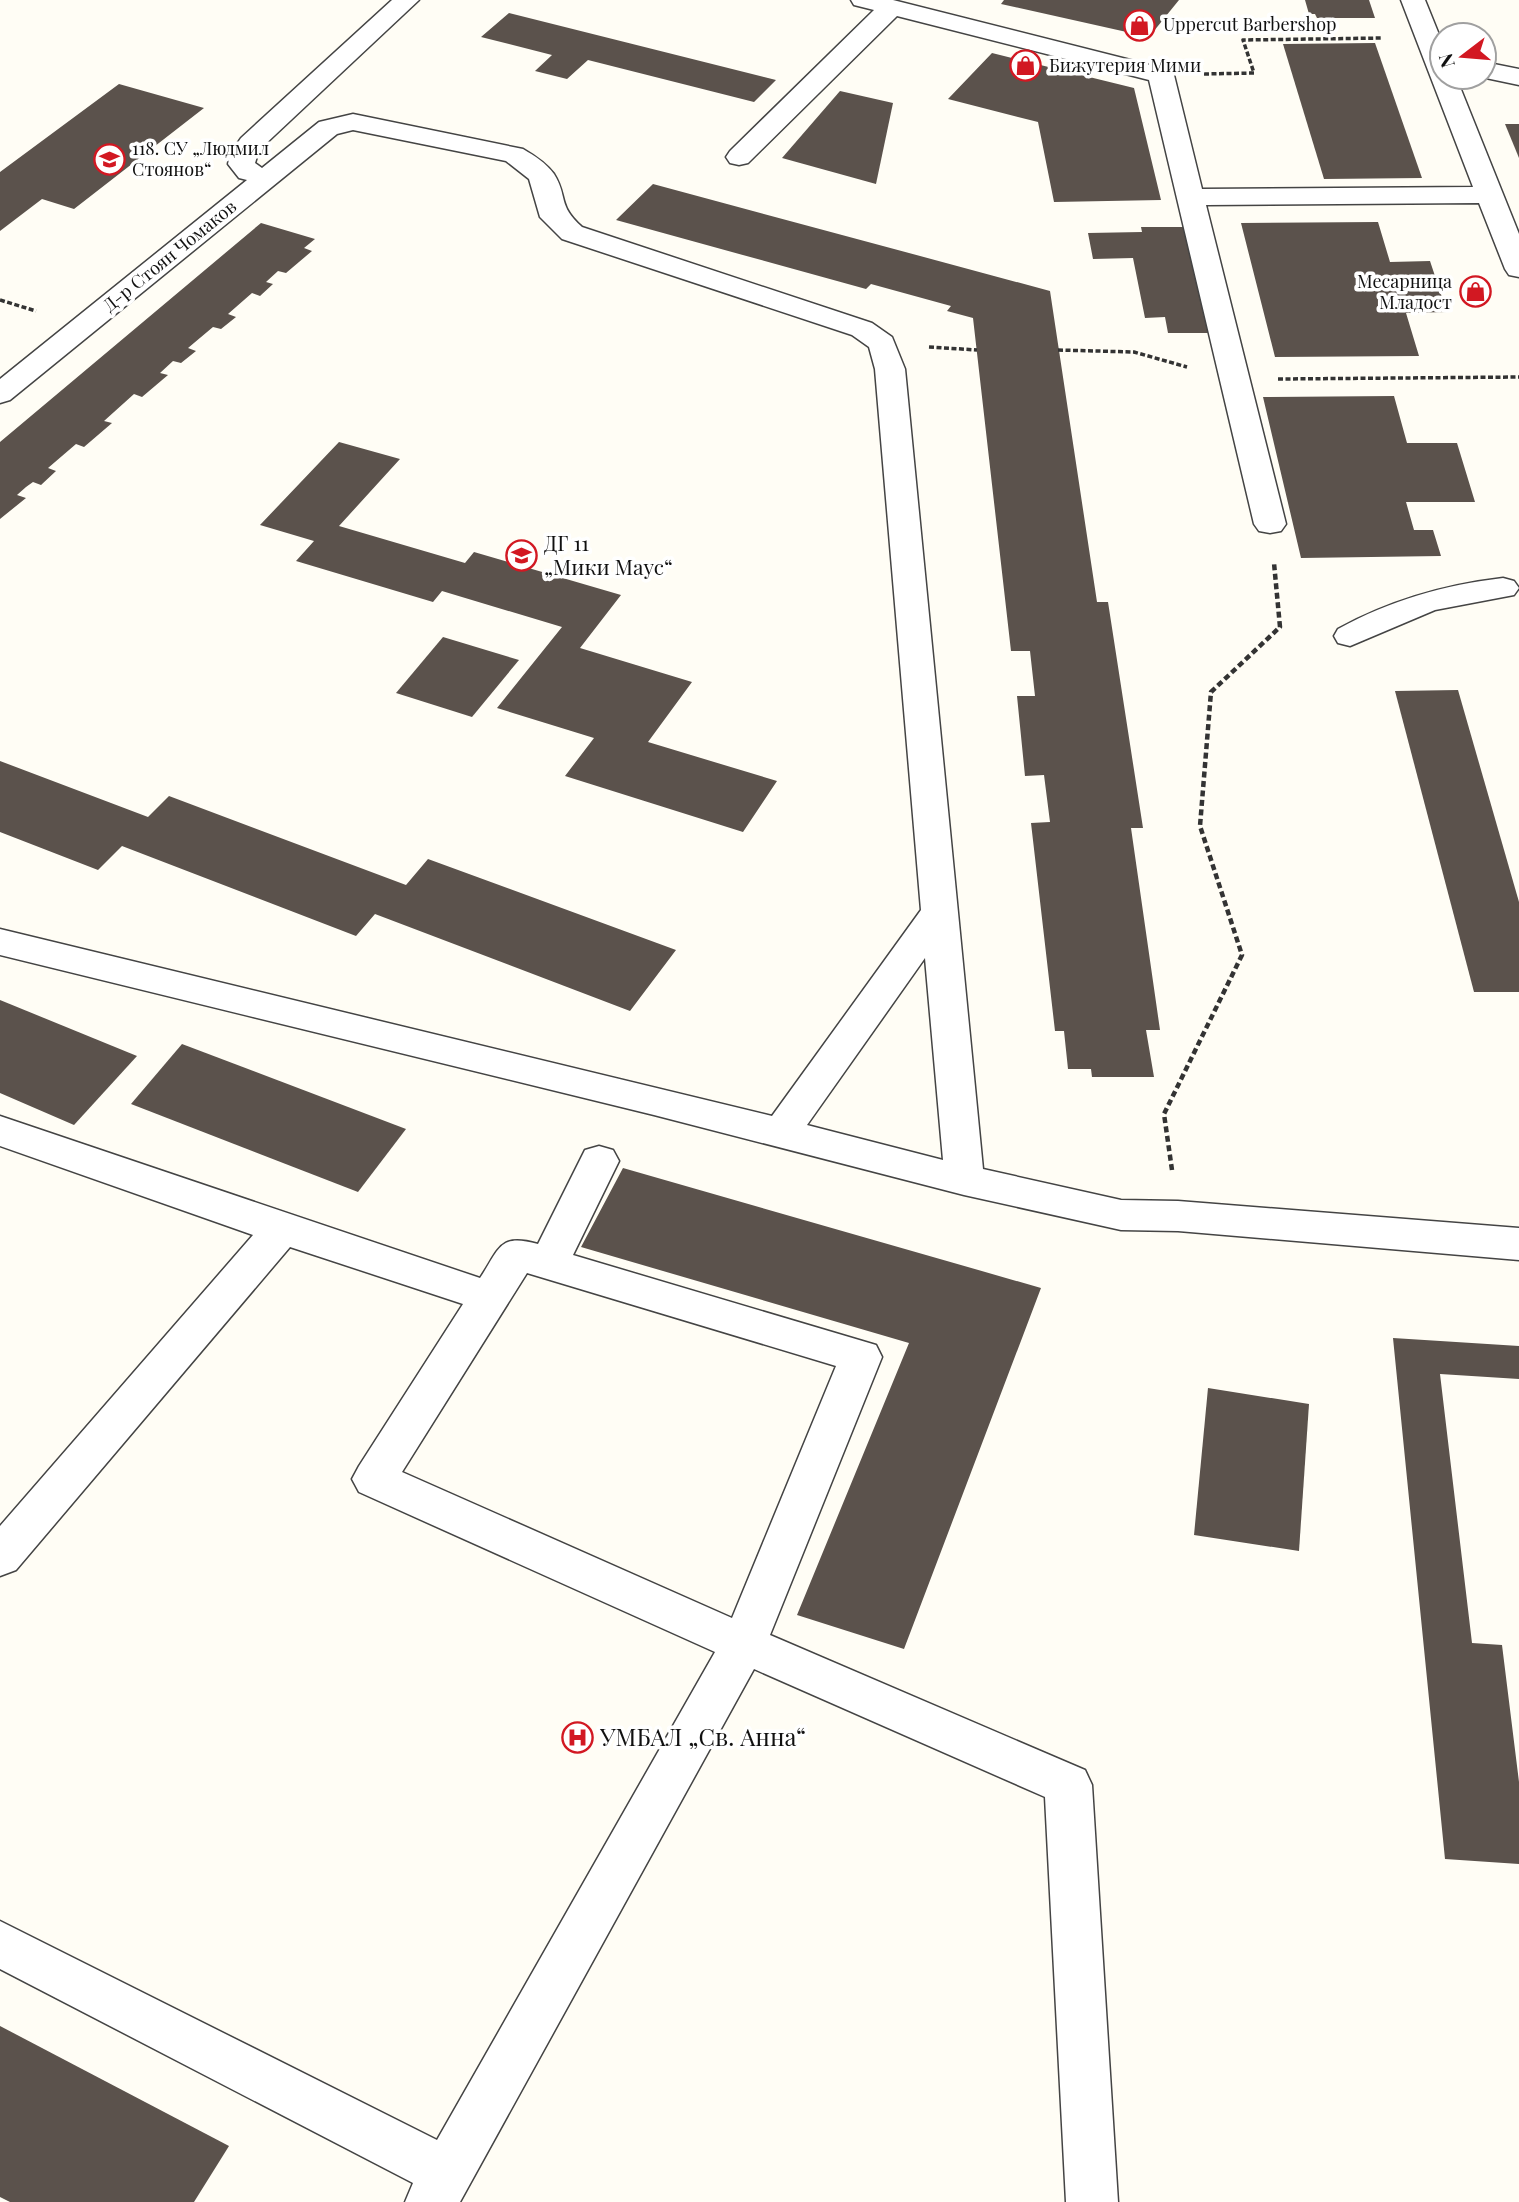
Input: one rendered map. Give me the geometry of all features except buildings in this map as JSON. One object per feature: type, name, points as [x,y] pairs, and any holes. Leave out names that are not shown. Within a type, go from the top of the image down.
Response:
[{"type":"street","points":[[266,178],[249,172],[241,164],[243,154],[250,144],[407,0]]},
{"type":"street","points":[[863,0],[1161,75],[1270,524]]},
{"type":"street","points":[[1413,0],[1428,36]]},
{"type":"street","points":[[739,157],[891,8]]},
{"type":"street","points":[[1498,73],[1519,77]]},
{"type":"street","points":[[1450,91],[1519,269]]},
{"type":"street","name":"Д-р Стоян Чомаков","points":[[0,394],[328,128],[353,122],[514,155],[529,164],[542,177],[554,217],[572,233],[862,329],[882,343],[890,369],[964,1180]]},
{"type":"street","points":[[1190,197],[1488,195]]},
{"type":"street","points":[[1350,636],[1384,616],[1419,602],[1459,593],[1503,588]]},
{"type":"street","points":[[780,1133],[941,909]]},
{"type":"street","points":[[0,942],[964,1180],[1121,1215],[1178,1216],[1519,1244]]},
{"type":"street","points":[[0,1131],[282,1229],[490,1297]]},
{"type":"street","points":[[549,1263],[599,1161]]},
{"type":"street","points":[[0,1557],[282,1229]]},
{"type":"street","points":[[0,1944],[439,2188],[744,1644],[861,1357],[517,1254],[374,1479],[744,1644],[1068,1784],[1092,2202]]},
{"type":"path","points":[[1195,75],[1254,73],[1242,40],[1382,38]]},
{"type":"path","points":[[1058,350],[1134,352],[1233,380],[1519,377]]},
{"type":"path","points":[[1178,1216],[1164,1114],[1242,955],[1200,826],[1211,692],[1280,626],[1270,524]]},
{"type":"place","name":"Uppercut Barbershop","points":[[1140,25]]},
{"type":"place","name":"Бижутерия Мими","points":[[1026,66]]},
{"type":"place","name":"118. СУ „Людмил Стоянов“","points":[[109,159]]},
{"type":"place","name":"Месарница Младост","points":[[1475,292]]},
{"type":"place","name":"ДГ 11 „Мики Маус“","points":[[521,556]]},
{"type":"place","name":"УМБАЛ „Св. Анна“","points":[[577,1738]]}]
